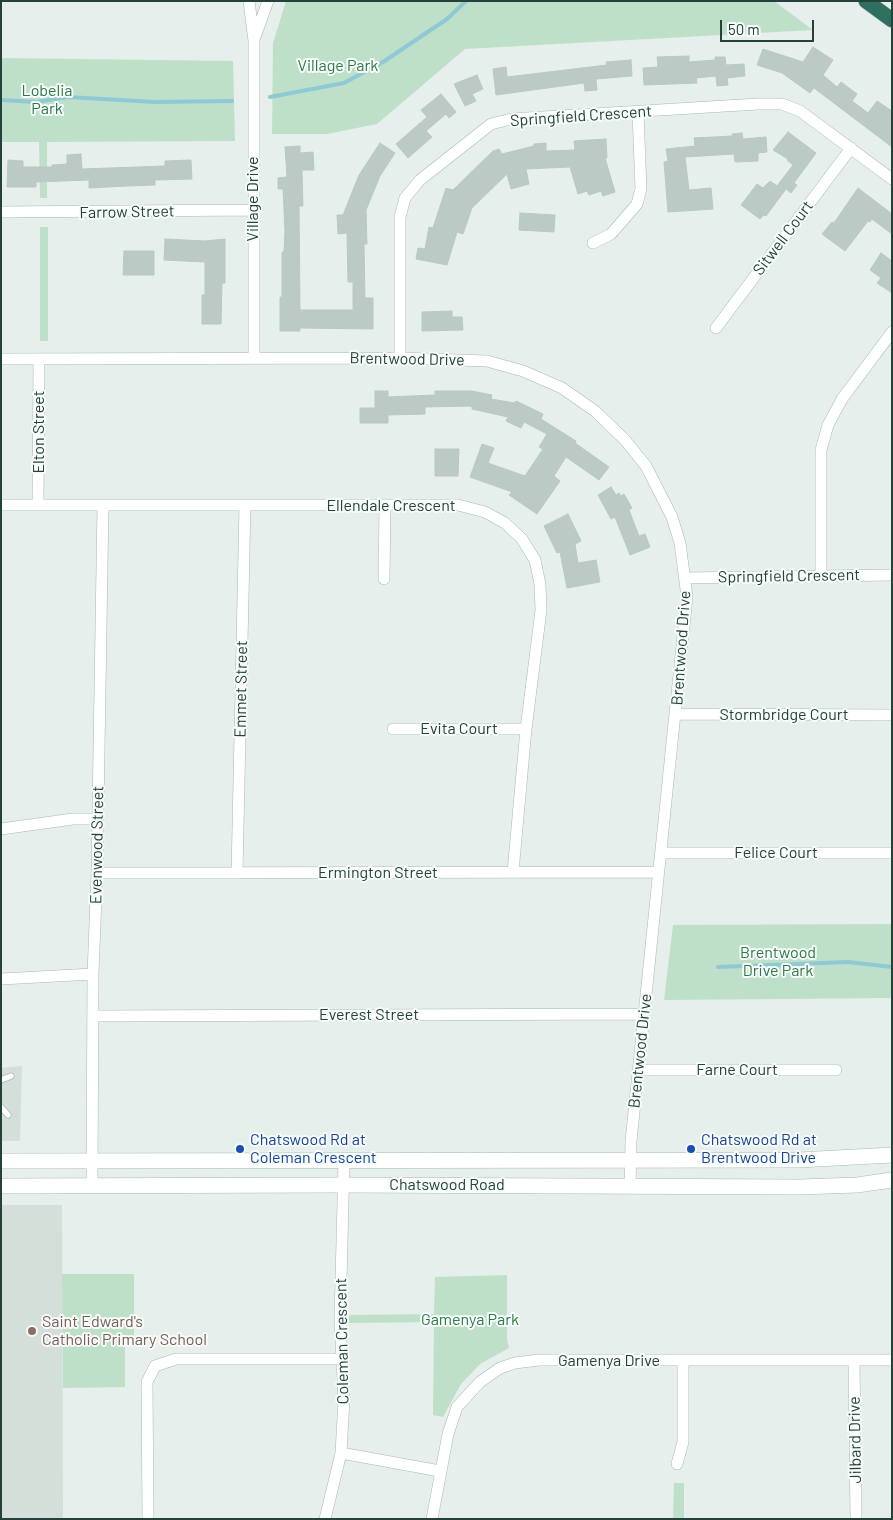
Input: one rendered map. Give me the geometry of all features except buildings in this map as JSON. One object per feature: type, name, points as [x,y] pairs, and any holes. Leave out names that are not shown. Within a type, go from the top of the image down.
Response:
[{"type":"highway","points":[[866,1],[892,20]]},
{"type":"main road","name":"Chatswood Road","points":[[1,1161],[799,1160],[892,1155]]},
{"type":"main road","name":"Chatswood Road","points":[[1,1186],[344,1184],[800,1186],[857,1184],[892,1180]]},
{"type":"street","name":"Village Drive","points":[[249,1],[254,41],[252,210],[254,357]]},
{"type":"street","name":"Village Drive","points":[[254,41],[267,2]]},
{"type":"street","name":"Springfield Crescent","points":[[400,358],[400,217],[405,198],[420,180],[491,124],[511,119],[782,104],[800,111],[892,179]]},
{"type":"street","points":[[593,243],[611,234],[637,204],[641,189],[638,113]]},
{"type":"street","name":"Sitwell Court","points":[[716,328],[851,148]]},
{"type":"street","name":"Farrow Street","points":[[1,212],[252,210]]},
{"type":"street","points":[[821,575],[820,466],[821,450],[828,425],[842,399],[892,332]]},
{"type":"street","name":"Brentwood Drive","points":[[1,359],[458,358],[487,362],[523,371],[562,388],[595,412],[625,440],[650,474],[672,517],[686,578],[686,617],[629,1161],[630,1186]]},
{"type":"street","name":"Elton Street","points":[[38,505],[39,359]]},
{"type":"street","name":"Ellendale Crescent","points":[[1,505],[458,505],[485,512],[505,523],[522,539],[534,560],[540,584],[541,610],[526,729],[513,872]]},
{"type":"street","name":"Evenwood Street","points":[[92,1186],[93,974],[97,873],[103,505]]},
{"type":"street","points":[[384,579],[385,505]]},
{"type":"street","name":"Emmet Street","points":[[238,873],[245,506]]},
{"type":"street","name":"Springfield Crescent","points":[[686,578],[892,575]]},
{"type":"street","name":"Stormbridge Court","points":[[676,714],[892,715]]},
{"type":"street","name":"Evita Court","points":[[393,729],[526,729]]},
{"type":"street","points":[[1,829],[73,819],[97,819]]},
{"type":"street","name":"Felice Court","points":[[661,853],[892,852]]},
{"type":"street","name":"Ermington Street","points":[[97,873],[659,872]]},
{"type":"street","points":[[1,979],[93,974]]},
{"type":"street","name":"Everest Street","points":[[94,1016],[644,1014]]},
{"type":"street","name":"Farne Court","points":[[638,1070],[836,1070]]},
{"type":"street","name":"Coleman Crescent","points":[[325,1519],[341,1453],[344,1400],[341,1359],[344,1161]]},
{"type":"street","points":[[148,1519],[147,1382],[155,1366],[176,1359],[341,1359]]},
{"type":"street","name":"Gamenya Drive","points":[[432,1519],[448,1434],[457,1407],[480,1382],[500,1368],[515,1363],[539,1360],[892,1360]]},
{"type":"street","name":"Jilbard Drive","points":[[854,1360],[856,1519]]},
{"type":"street","points":[[677,1464],[683,1442],[683,1361]]},
{"type":"street","points":[[341,1453],[440,1471]]},
{"type":"lane","points":[[1,1080],[11,1076]]},
{"type":"lane","points":[[1,1107],[8,1116]]},
{"type":"shaded area","points":[[22,1066],[20,1141],[1,1141],[1,1068]]},
{"type":"shaded area","name":"Saint Edward's Catholic Primary School","points":[[1,1205],[62,1205],[63,1519],[1,1519]]},
{"type":"green space","name":"Village Park","points":[[286,1],[774,1],[813,30],[465,49],[377,124],[327,134],[272,134],[273,43]]},
{"type":"green space","name":"Lobelia Park","points":[[1,58],[233,61],[235,141],[47,142],[47,198],[40,198],[39,142],[1,142]]},
{"type":"green space","points":[[40,227],[48,227],[48,341],[40,341]]},
{"type":"green space","name":"Brentwood Drive Park","points":[[892,924],[892,998],[664,1000],[673,925]]},
{"type":"green space","points":[[62,1274],[134,1274],[134,1336],[125,1346],[125,1387],[63,1388]]},
{"type":"green space","name":"Gamenya Park","points":[[507,1275],[507,1339],[509,1348],[480,1364],[461,1384],[443,1417],[433,1415],[434,1322],[349,1323],[349,1315],[434,1314],[435,1277]]},
{"type":"green space","points":[[674,1483],[684,1483],[684,1519],[673,1519]]},
{"type":"waterway","points":[[270,97],[344,83],[383,62],[447,19],[466,1]]},
{"type":"waterway","points":[[1,100],[36,102],[68,97],[155,102],[232,101]]},
{"type":"waterway","points":[[718,967],[848,962],[892,967]]},
{"type":"place","name":"Chatswood Rd at Coleman Crescent","points":[[240,1149]]},
{"type":"place","name":"Chatswood Rd at Brentwood Drive","points":[[691,1149]]},
{"type":"place","name":"Saint Edward's Catholic Primary School","points":[[32,1331]]}]
